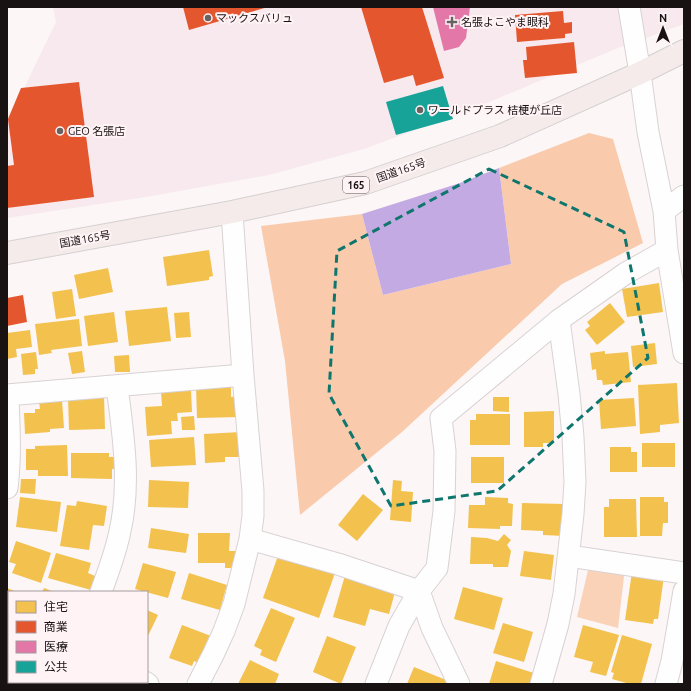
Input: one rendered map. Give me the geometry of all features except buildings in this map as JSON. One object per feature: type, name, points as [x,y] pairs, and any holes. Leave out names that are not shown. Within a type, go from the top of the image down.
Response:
[{"type":"highway","name":"国道165号","points":[[7,253],[232,212],[365,183],[500,136],[640,73],[684,51]]},
{"type":"street","points":[[629,7],[648,132],[664,211],[667,250],[684,353]]},
{"type":"street","points":[[664,211],[684,196]]},
{"type":"street","points":[[664,211],[684,218]]},
{"type":"street","points":[[198,684],[224,631],[234,604],[250,539],[253,516],[253,491],[243,375],[232,212]]},
{"type":"street","points":[[376,684],[399,626],[419,591],[437,568],[444,511],[445,450],[441,418],[559,320],[626,273],[667,250]]},
{"type":"street","points":[[541,684],[558,624],[564,594],[573,514],[573,445],[569,394],[559,320]]},
{"type":"street","points":[[7,488],[10,453],[8,395],[243,375]]},
{"type":"street","points":[[101,591],[115,554],[121,531],[126,480],[124,445],[117,386]]},
{"type":"street","points":[[250,539],[338,564],[419,591]]},
{"type":"street","points":[[569,556],[684,573]]},
{"type":"street","points":[[419,591],[432,628],[459,684]]},
{"type":"street","points":[[666,684],[678,662],[684,591]]},
{"type":"highlighted area","points":[[489,169],[624,232],[648,358],[497,491],[391,506],[329,394],[337,251]]},
{"type":"shaded area","points":[[53,7],[684,7],[684,24],[613,50],[480,106],[364,149],[269,175],[146,197],[7,218],[7,115],[11,115],[56,22]]},
{"type":"shaded area","points":[[589,133],[613,139],[643,243],[562,284],[402,432],[300,515],[285,361],[261,226],[362,214],[383,295],[511,264],[499,168]]},
{"type":"shaded area","points":[[499,168],[511,264],[383,295],[362,214],[460,183]]},
{"type":"shaded area","points":[[589,566],[625,568],[618,628],[577,617]]},
{"type":"place","name":"マックスバリュ","points":[[208,18]]},
{"type":"place","name":"名張よこやま眼科","points":[[452,22]]},
{"type":"place","name":"ワールドプラス 桔梗が丘店","points":[[420,110]]},
{"type":"place","name":"GEO 名張店","points":[[60,131]]}]
